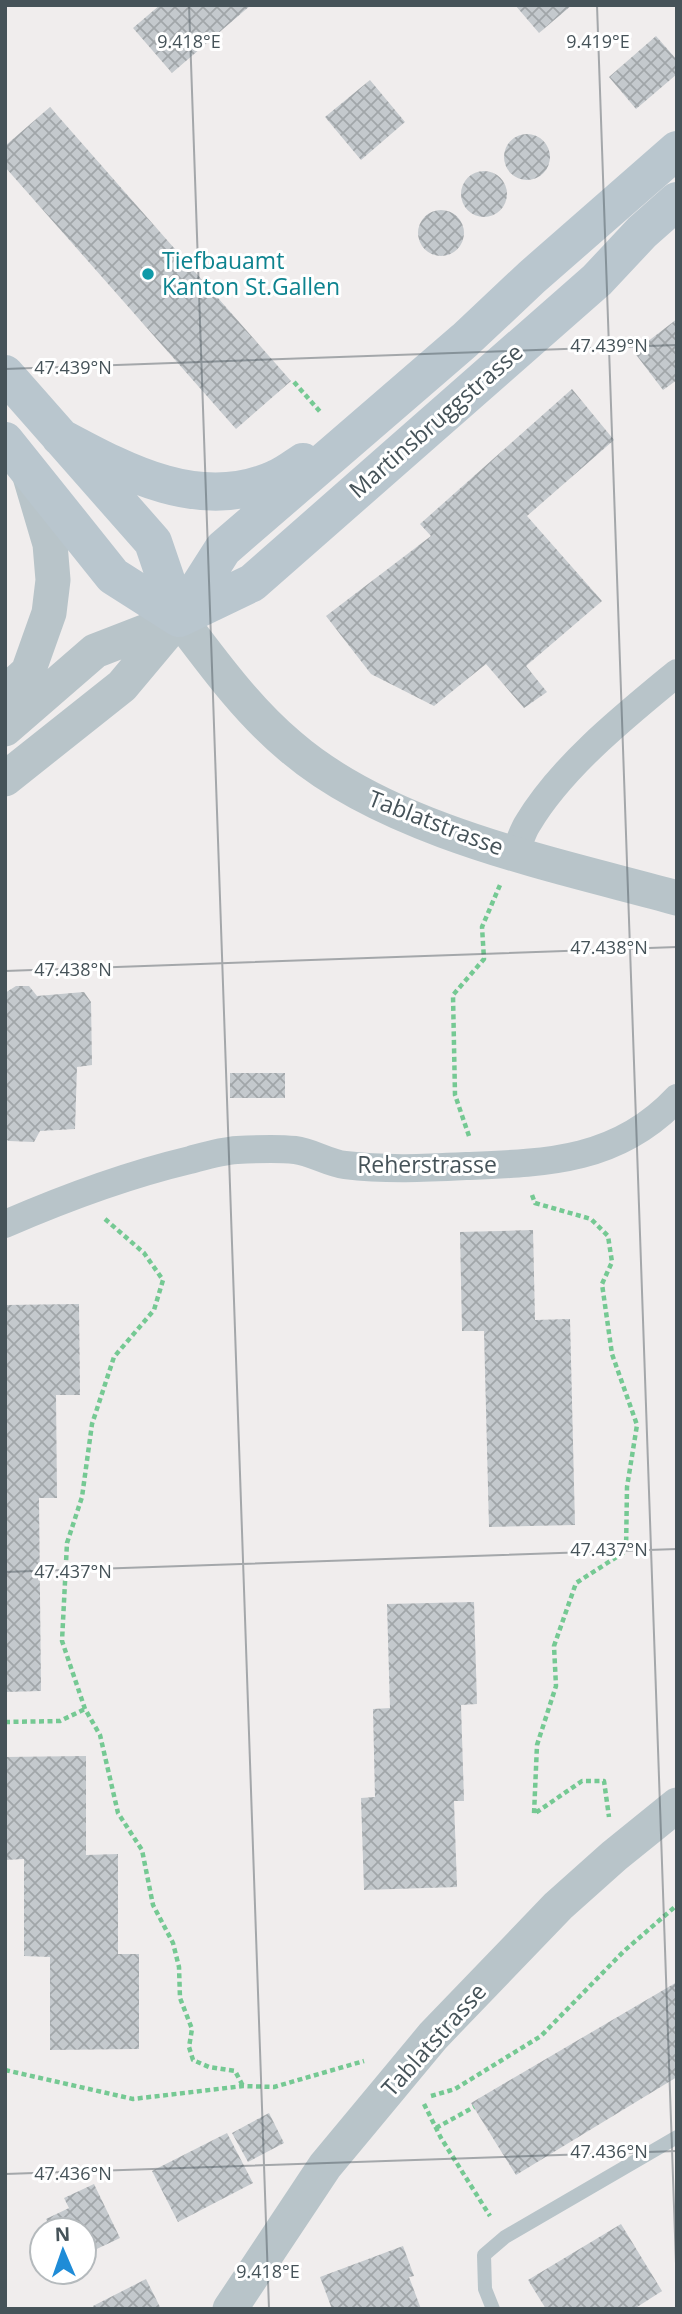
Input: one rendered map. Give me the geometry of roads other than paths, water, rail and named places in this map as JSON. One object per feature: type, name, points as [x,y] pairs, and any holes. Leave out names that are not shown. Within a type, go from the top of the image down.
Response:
[{"type":"main road","name":"Martinsbruggstrasse","points":[[178,618],[223,549],[465,340],[532,277],[677,150]]},
{"type":"main road","name":"Martinsbruggstrasse","points":[[178,618],[252,583],[597,280],[642,232],[677,201]]},
{"type":"main road","points":[[5,374],[153,542],[178,618]]},
{"type":"main road","name":"Martinsbruggstrasse","points":[[60,437],[122,470],[151,481],[192,490],[232,491],[275,480],[367,423]]},
{"type":"main road","points":[[16,454],[113,576],[178,618]]},
{"type":"street","points":[[5,693],[28,672],[49,613],[53,579],[50,544],[16,454]]},
{"type":"street","name":"Martinsbruggstrasse","points":[[5,729],[95,652],[178,618]]},
{"type":"street","name":"Martinsbruggstrasse","points":[[5,779],[122,686],[178,618]]},
{"type":"street","name":"Tablatstrasse","points":[[178,618],[220,673],[262,720],[291,748],[355,791],[419,821],[515,853],[677,898]]},
{"type":"street","points":[[515,853],[527,825],[549,794],[608,730],[677,673]]},
{"type":"street","name":"Reherstrasse","points":[[5,1224],[93,1188],[167,1165],[234,1150],[296,1150],[342,1165],[401,1169],[525,1165],[594,1152],[631,1135],[663,1113],[677,1098]]},
{"type":"street","name":"Tablatstrasse","points":[[230,2309],[325,2166],[433,2036],[558,1906],[677,1805]]},
{"type":"lane","points":[[493,2309],[485,2289],[484,2255],[505,2237],[677,2137]]},
{"type":"place","name":"Tiefbauamt Kanton St.Gallen","points":[[148,274]]}]
